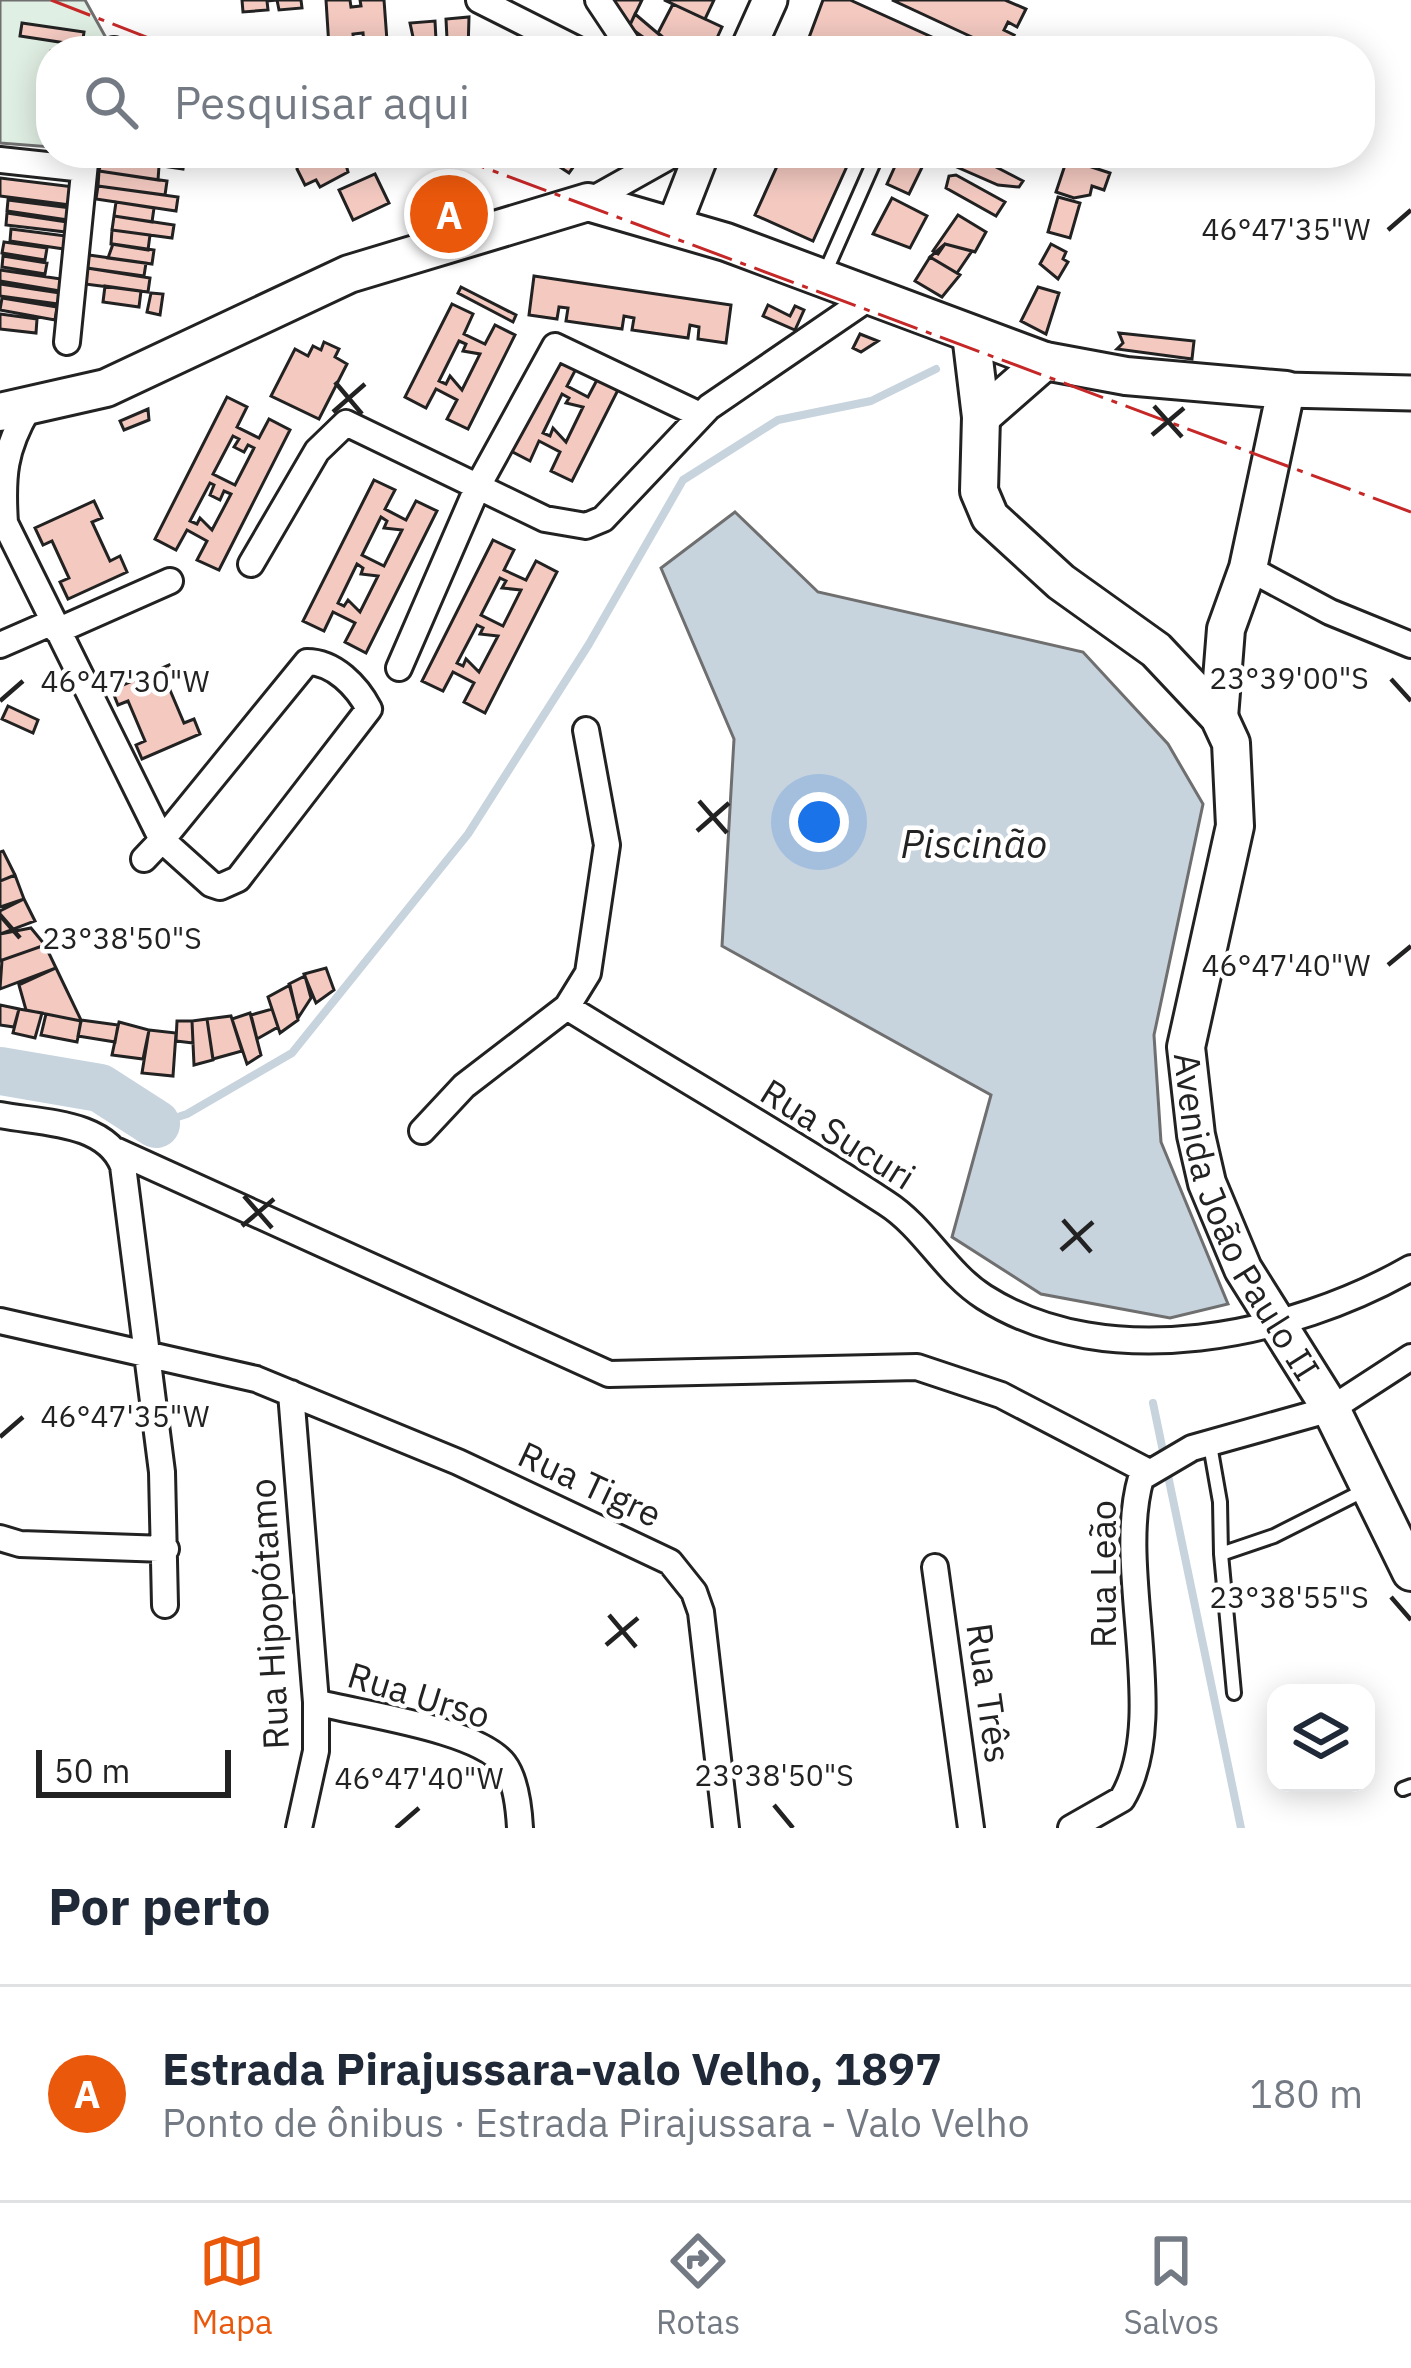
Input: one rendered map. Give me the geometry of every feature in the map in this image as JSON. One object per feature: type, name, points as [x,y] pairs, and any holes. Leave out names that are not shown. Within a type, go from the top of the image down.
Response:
[{"type":"main road","points":[[754,36],[770,0]]},
{"type":"main road","points":[[674,225],[679,168]]},
{"type":"main road","points":[[14,410],[150,371],[349,274],[588,202],[674,225],[824,276],[1045,361],[1184,383],[1411,394]]},
{"type":"main road","name":"Avenida João Paulo II","points":[[970,334],[981,417],[979,491],[990,517],[1061,582],[1156,650],[1219,718],[1236,766],[1235,826],[1186,1047],[1208,1184],[1243,1269],[1324,1399],[1411,1572]]},
{"type":"main road","points":[[981,417],[1045,361]]},
{"type":"main road","points":[[1219,718],[1224,643],[1248,568],[1286,390]]},
{"type":"main road","points":[[1156,650],[1192,652],[1224,643]]},
{"type":"street","points":[[479,0],[550,36]]},
{"type":"street","points":[[598,0],[622,36]]},
{"type":"street","points":[[0,160],[36,160]]},
{"type":"street","points":[[68,342],[84,168]]},
{"type":"street","points":[[588,202],[653,168]]},
{"type":"street","points":[[251,564],[317,451],[338,426],[364,430],[545,519],[586,526],[620,505],[700,415],[870,297]]},
{"type":"street","points":[[398,668],[478,485],[554,346],[700,415]]},
{"type":"street","points":[[14,410],[1,468],[5,524],[153,849],[211,884],[220,887],[238,879],[369,709],[361,693],[328,665],[307,662],[153,849]]},
{"type":"street","points":[[1248,568],[1330,612],[1411,644]]},
{"type":"street","points":[[0,645],[170,581]]},
{"type":"street","points":[[422,1131],[464,1086],[567,1007],[588,973],[607,844],[586,730]]},
{"type":"street","name":"Rua Sucuri","points":[[567,1007],[896,1209],[968,1286],[1022,1317],[1118,1338],[1281,1335],[1411,1268]]},
{"type":"street","points":[[0,1115],[86,1132],[117,1151],[609,1374],[917,1367],[1001,1395],[1147,1471]]},
{"type":"street","points":[[117,1151],[162,1472],[165,1604]]},
{"type":"street","name":"Rua Tigre","points":[[0,1321],[144,1350],[291,1394],[458,1462],[670,1562],[694,1592],[700,1612],[726,1828]]},
{"type":"street","name":"Rua Leão","points":[[1071,1828],[1122,1799],[1140,1752],[1136,1536],[1138,1488],[1147,1471],[1324,1399],[1411,1357]]},
{"type":"street","name":"Rua Hipopótamo","points":[[291,1394],[316,1702],[316,1751],[299,1828]]},
{"type":"street","points":[[0,1538],[20,1544],[166,1549]]},
{"type":"street","name":"Rua Três","points":[[935,1567],[971,1828]]},
{"type":"street","name":"Rua Urso","points":[[316,1702],[430,1730],[492,1753],[508,1771],[520,1828]]},
{"type":"lane","points":[[824,276],[872,168]]},
{"type":"lane","points":[[1210,1444],[1220,1502],[1234,1693]]},
{"type":"lane","points":[[1221,1554],[1274,1536],[1370,1488]]},
{"type":"green space","points":[[0,0],[85,0],[105,36],[36,36],[36,146],[0,143]]},
{"type":"water","name":"Piscinão","points":[[735,512],[818,592],[1083,652],[1168,744],[1203,804],[1154,1035],[1161,1142],[1228,1304],[1170,1318],[1041,1294],[952,1237],[991,1095],[722,946],[734,739],[661,568]]},
{"type":"building","points":[[242,0],[277,0],[267,1],[268,10],[243,12]]},
{"type":"building","points":[[277,0],[301,0],[302,8],[279,10]]},
{"type":"building","points":[[326,0],[350,0],[351,7],[361,6],[360,0],[384,0],[387,36],[328,36]]},
{"type":"building","points":[[610,0],[642,0],[626,33]]},
{"type":"building","points":[[664,0],[714,0],[705,19]]},
{"type":"building","points":[[823,0],[850,0],[930,36],[810,36]]},
{"type":"building","points":[[892,0],[1005,0],[1026,9],[1017,27],[1008,22],[1004,30],[1013,36],[970,36]]},
{"type":"building","points":[[673,4],[722,27],[718,36],[658,33]]},
{"type":"building","points":[[635,14],[661,36],[642,36],[629,27]]},
{"type":"building","points":[[469,17],[468,36],[447,36],[446,19]]},
{"type":"building","points":[[435,21],[436,36],[413,36],[410,23]]},
{"type":"building","points":[[22,23],[84,32],[83,36],[20,36]]},
{"type":"building","points":[[100,168],[159,168],[158,180]]},
{"type":"building","points":[[347,168],[348,172],[320,187],[316,180],[305,185],[297,169]]},
{"type":"building","points":[[776,168],[846,168],[813,241],[755,215]]},
{"type":"building","points":[[894,168],[922,168],[909,194],[887,184]]},
{"type":"building","points":[[959,168],[998,168],[1023,181],[1019,187],[998,185]]},
{"type":"building","points":[[1064,168],[1110,173],[1104,190],[1092,186],[1090,195],[1074,198],[1056,192]]},
{"type":"building","points":[[99,171],[167,181],[165,195],[98,186]]},
{"type":"building","points":[[375,174],[389,203],[353,220],[339,190]]},
{"type":"building","points":[[956,175],[1005,202],[996,216],[946,188],[949,176]]},
{"type":"building","points":[[0,178],[74,187],[70,205],[0,196]]},
{"type":"building","points":[[98,186],[178,197],[176,211],[96,199]]},
{"type":"building","points":[[1058,197],[1080,203],[1070,238],[1048,232]]},
{"type":"building","points":[[892,198],[927,216],[910,248],[873,234]]},
{"type":"building","points":[[8,200],[71,208],[68,220],[7,211]]},
{"type":"building","points":[[116,202],[154,208],[152,222],[114,216]]},
{"type":"building","points":[[7,213],[67,222],[66,232],[6,225]]},
{"type":"building","points":[[958,215],[986,232],[975,252],[945,244],[938,254],[933,251]]},
{"type":"building","points":[[114,216],[174,225],[172,238],[112,230]]},
{"type":"building","points":[[11,229],[66,236],[64,249],[10,241]]},
{"type":"building","points":[[112,230],[150,235],[148,250],[111,244]]},
{"type":"building","points":[[4,242],[47,248],[45,260],[2,253]]},
{"type":"building","points":[[113,244],[154,250],[152,264],[108,258]]},
{"type":"building","points":[[945,244],[972,251],[957,273],[930,257]]},
{"type":"building","points":[[1051,244],[1066,252],[1063,259],[1068,262],[1058,279],[1040,264]]},
{"type":"building","points":[[89,255],[146,263],[144,276],[87,268]]},
{"type":"building","points":[[3,256],[47,263],[45,274],[2,267]]},
{"type":"building","points":[[930,257],[960,275],[942,297],[915,281]]},
{"type":"building","points":[[87,268],[150,278],[148,292],[85,284]]},
{"type":"building","points":[[0,270],[61,279],[60,291],[0,281]]},
{"type":"building","points":[[534,276],[731,305],[726,343],[698,339],[699,327],[690,325],[688,338],[632,330],[634,318],[624,316],[622,329],[566,321],[568,308],[559,307],[557,319],[529,315]]},
{"type":"building","points":[[0,284],[60,293],[58,304],[0,296]]},
{"type":"building","points":[[105,286],[141,291],[139,307],[103,302]]},
{"type":"building","points":[[461,287],[516,315],[513,322],[458,293]]},
{"type":"building","points":[[1038,287],[1059,293],[1046,334],[1021,321]]},
{"type":"building","points":[[151,293],[163,294],[160,315],[147,312]]},
{"type":"building","points":[[2,298],[57,307],[55,320],[0,310]]},
{"type":"building","points":[[452,304],[473,314],[464,334],[485,344],[495,325],[515,335],[468,429],[447,419],[457,400],[436,389],[426,408],[405,397]],"holes":[[[459,341],[466,344],[463,351],[480,354],[462,390],[450,376],[446,384],[439,381]]]},
{"type":"building","points":[[768,305],[790,316],[795,306],[804,310],[795,330],[763,316]]},
{"type":"building","points":[[0,314],[37,319],[36,333],[0,329]]},
{"type":"building","points":[[1119,333],[1194,341],[1192,359],[1117,349],[1123,343]]},
{"type":"building","points":[[860,334],[878,341],[861,352],[853,348]]},
{"type":"building","points":[[324,342],[339,349],[335,357],[347,364],[319,419],[271,396],[295,349],[308,356],[313,346],[321,350]]},
{"type":"building","points":[[556,356],[577,367],[567,386],[588,397],[598,378],[619,388],[572,481],[551,471],[560,452],[539,441],[530,461],[509,450]],"holes":[[[562,394],[569,398],[566,403],[583,407],[566,442],[553,428],[550,436],[543,433]]]},
{"type":"building","points":[[227,397],[247,407],[237,427],[259,438],[269,419],[290,430],[219,570],[197,560],[207,541],[187,530],[176,550],[155,539]],"holes":[[[233,436],[239,439],[234,447],[244,452],[248,445],[254,448],[235,485],[213,474]],[[210,483],[214,485],[210,495],[220,500],[224,491],[231,494],[212,530],[200,518],[197,524],[190,521]]]},
{"type":"building","points":[[148,409],[149,420],[124,430],[120,421]]},
{"type":"building","points":[[374,480],[395,490],[385,509],[406,520],[416,501],[437,511],[366,653],[345,642],[355,623],[333,612],[324,631],[303,621]],"holes":[[[381,517],[387,521],[384,528],[402,530],[384,566],[362,555]],[[357,564],[363,568],[361,574],[378,576],[360,612],[348,600],[344,606],[338,603]]]},
{"type":"building","points":[[94,501],[102,518],[92,522],[110,561],[120,556],[127,572],[68,599],[60,582],[69,578],[52,541],[43,545],[35,528]]},
{"type":"building","points":[[493,540],[514,550],[504,570],[526,580],[536,561],[557,572],[485,713],[464,702],[474,683],[453,672],[443,691],[422,681]],"holes":[[[500,578],[506,581],[502,588],[521,590],[503,626],[481,615]],[[477,625],[483,628],[480,634],[498,636],[479,672],[466,659],[463,666],[457,663]]]},
{"type":"building","points":[[169,665],[175,679],[167,683],[184,723],[194,719],[200,734],[142,759],[136,745],[145,741],[128,701],[118,705],[112,690]]},
{"type":"building","points":[[8,706],[38,720],[33,733],[2,719]]},
{"type":"building","points":[[0,852],[15,875],[0,881]]},
{"type":"building","points":[[15,875],[24,899],[0,907],[0,881]]},
{"type":"building","points":[[24,899],[35,921],[0,934],[0,911]]},
{"type":"building","points":[[31,928],[45,945],[0,961],[0,934]]},
{"type":"building","points":[[45,945],[56,968],[0,989],[2,960]]},
{"type":"building","points":[[56,968],[81,1021],[26,1010],[19,985]]},
{"type":"building","points":[[326,968],[334,990],[316,1003],[304,974]]},
{"type":"building","points":[[305,976],[311,998],[298,1018],[289,984]]},
{"type":"building","points":[[290,985],[298,1020],[280,1033],[268,997]]},
{"type":"building","points":[[0,1005],[19,1009],[14,1027],[0,1025]]},
{"type":"building","points":[[19,1009],[42,1013],[35,1038],[13,1033]]},
{"type":"building","points":[[272,1009],[278,1027],[257,1039],[251,1015]]},
{"type":"building","points":[[250,1013],[261,1055],[247,1064],[232,1019]]},
{"type":"building","points":[[46,1014],[81,1021],[77,1042],[41,1035]]},
{"type":"building","points":[[231,1016],[242,1051],[213,1059],[207,1019]]},
{"type":"building","points":[[207,1019],[213,1060],[194,1065],[192,1021]]},
{"type":"building","points":[[81,1020],[118,1025],[115,1042],[78,1036]]},
{"type":"building","points":[[177,1021],[192,1021],[193,1043],[176,1041]]},
{"type":"building","points":[[119,1022],[149,1030],[143,1059],[112,1055]]},
{"type":"building","points":[[149,1030],[176,1033],[173,1076],[142,1073]]},
{"type":"waterway","points":[[156,1124],[187,1114],[292,1053],[468,834],[589,644],[683,480],[778,420],[871,401],[936,369]]},
{"type":"waterway","points":[[0,1071],[100,1088],[156,1124]]},
{"type":"waterway","points":[[1153,1403],[1241,1828]]},
{"type":"power","points":[[51,0],[143,36]]},
{"type":"power","points":[[485,168],[1411,512]]},
{"type":"place","name":"Estrada Pirajussara-valo Velho, 1897","points":[[449,214]]}]
